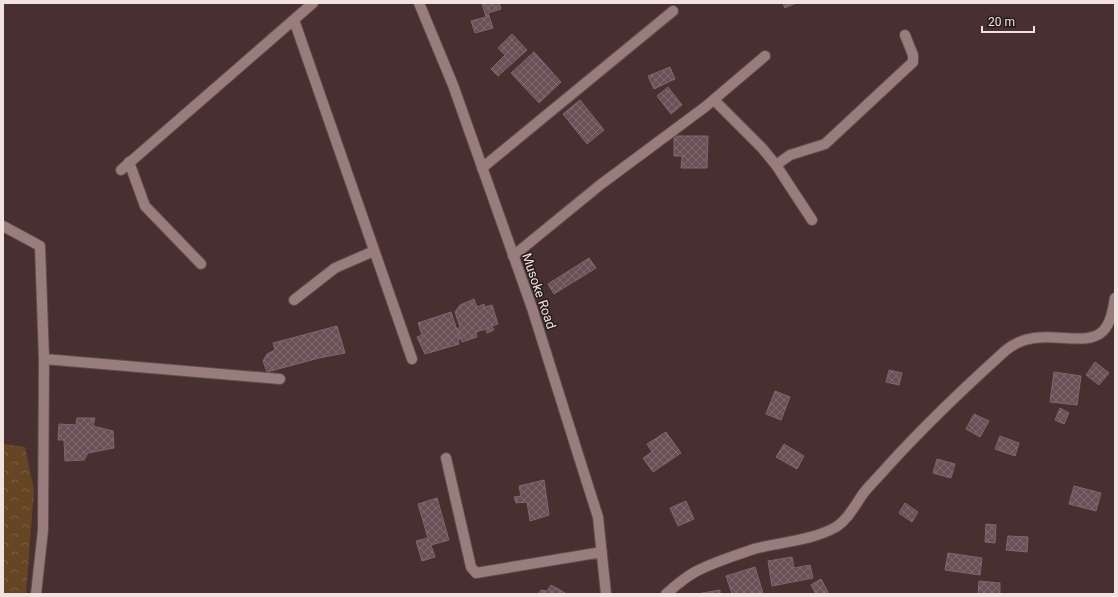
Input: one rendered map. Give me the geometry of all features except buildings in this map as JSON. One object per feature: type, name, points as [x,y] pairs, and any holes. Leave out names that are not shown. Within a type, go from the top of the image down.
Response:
[{"type":"street","points":[[121,170],[313,3]]},
{"type":"street","name":"Musoke Road","points":[[419,3],[453,85],[532,308],[598,517],[606,594]]},
{"type":"street","points":[[482,168],[673,11]]},
{"type":"street","points":[[294,20],[412,359]]},
{"type":"street","points":[[776,165],[790,155],[825,144],[913,62],[913,55],[905,35]]},
{"type":"street","points":[[513,256],[600,185],[714,100],[765,56]]},
{"type":"street","points":[[714,100],[762,148],[776,165],[812,220]]},
{"type":"street","points":[[129,162],[145,206],[201,264]]},
{"type":"street","points":[[3,226],[40,246],[44,359],[43,530],[36,594]]},
{"type":"street","points":[[294,300],[335,268],[374,250]]},
{"type":"street","points":[[666,594],[695,571],[754,550],[804,538],[836,527],[850,514],[866,491],[902,451],[965,387],[1008,349],[1026,339],[1039,336],[1086,340],[1093,338],[1103,331],[1110,319],[1115,298]]},
{"type":"street","points":[[44,359],[280,379]]},
{"type":"street","points":[[446,458],[471,567],[476,573],[602,552]]},
{"type":"green space","points":[[3,444],[25,447],[34,490],[26,594],[3,594]]}]
